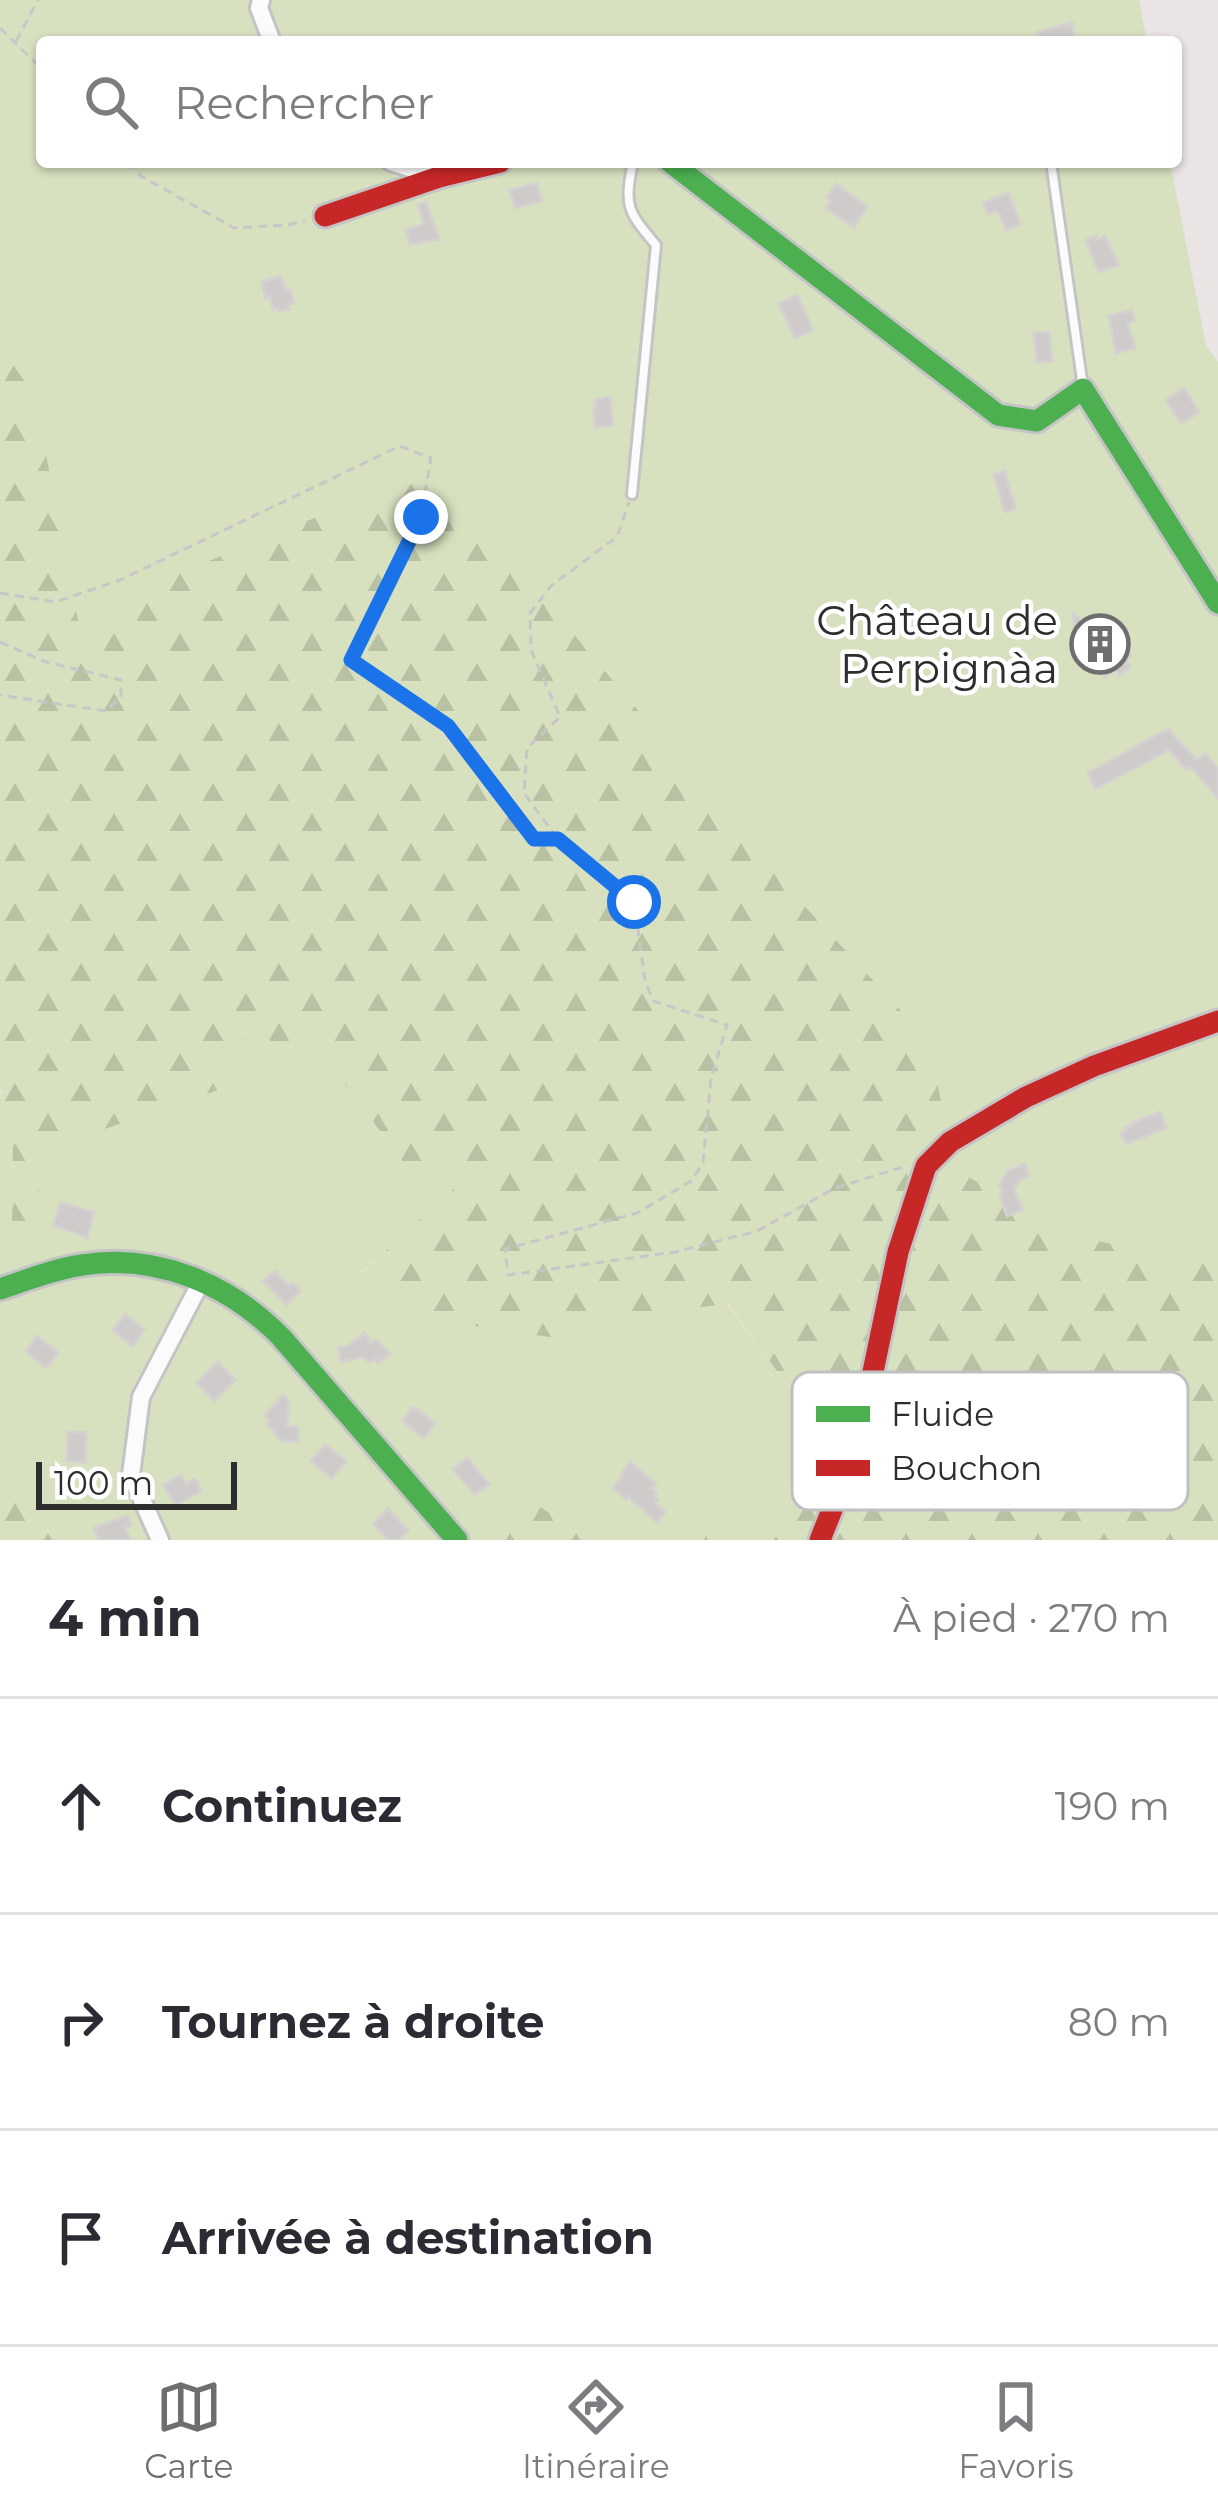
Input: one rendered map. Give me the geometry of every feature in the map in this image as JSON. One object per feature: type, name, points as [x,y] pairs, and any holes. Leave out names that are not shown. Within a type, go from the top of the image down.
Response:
[{"type":"street","points":[[261,0],[259,8],[270,36]]},
{"type":"street","points":[[410,168],[439,177]]},
{"type":"street","points":[[325,216],[476,168]]},
{"type":"street","points":[[678,168],[998,415],[1037,421],[1083,388],[1218,603]]},
{"type":"street","points":[[873,1372],[898,1252],[926,1166],[950,1142],[1026,1097],[1094,1066],[1218,1021]]},
{"type":"street","points":[[0,1289],[90,1264],[143,1265],[202,1280],[233,1296],[302,1360],[457,1540]]},
{"type":"street","points":[[160,1540],[131,1475],[141,1397],[202,1280]]},
{"type":"street","points":[[820,1540],[832,1510]]},
{"type":"lane","points":[[632,168],[626,196],[635,220],[656,244],[632,494]]},
{"type":"lane","points":[[1052,168],[1083,388]]},
{"type":"path","points":[[16,41],[38,0]]},
{"type":"path","points":[[0,28],[36,63]]},
{"type":"path","points":[[134,168],[234,228],[287,225],[325,216]]},
{"type":"path","points":[[0,592],[55,602],[120,580],[400,446],[431,458],[421,517],[351,660],[448,726],[534,839],[558,839]]},
{"type":"path","points":[[632,494],[617,537],[552,585],[530,613],[531,650],[560,717],[527,748],[524,794],[558,839],[634,902],[652,1001],[727,1025],[711,1078],[703,1162],[691,1181],[637,1213],[505,1249],[508,1275],[695,1247],[757,1231],[835,1189],[911,1164],[926,1166]]},
{"type":"path","points":[[0,642],[46,662],[121,680],[122,697],[106,711],[0,695]]},
{"type":"green space","points":[[0,0],[1139,0],[1146,36],[36,36],[36,168],[1171,168],[1206,345],[1218,362],[1218,1267],[1066,1234],[955,1169],[929,1041],[788,888],[165,579],[117,620],[80,637],[35,397],[0,345]]},
{"type":"green space","points":[[0,345],[35,397],[81,636],[117,620],[165,579],[351,503],[440,476],[788,888],[929,1041],[955,1169],[1066,1234],[1218,1267],[1218,1540],[774,1540],[792,1481],[792,1510],[1188,1510],[1188,1372],[792,1372],[792,1392],[728,1304],[595,1319],[556,1338],[446,1322],[360,1274],[470,1174],[448,1154],[410,1171],[325,1058],[242,1032],[221,1089],[47,1149],[30,1233],[12,1222],[13,1127],[0,1130]]},
{"type":"green space","points":[[241,1032],[325,1058],[410,1171],[448,1153],[471,1174],[360,1273],[556,1338],[595,1319],[727,1304],[792,1392],[792,1482],[774,1540],[708,1540],[693,1496],[680,1537],[672,1540],[594,1540],[525,1498],[492,1517],[492,1540],[55,1540],[42,1520],[0,1485],[0,1130],[13,1126],[12,1222],[46,1149],[220,1089]]},
{"type":"green space","points":[[0,1485],[42,1520],[55,1540],[0,1540]]},
{"type":"green space","points":[[692,1494],[708,1540],[672,1540],[680,1536]]},
{"type":"green space","points":[[525,1498],[594,1540],[492,1540],[492,1517]]},
{"type":"building","points":[[1072,23],[1074,36],[1038,36],[1038,32]]},
{"type":"building","points":[[536,183],[542,201],[515,208],[510,190]]},
{"type":"building","points":[[836,184],[867,207],[854,227],[826,208]]},
{"type":"building","points":[[1008,193],[1020,224],[1006,230],[997,211],[988,214],[983,203]]},
{"type":"building","points":[[426,202],[439,239],[410,244],[406,230],[424,224],[418,205]]},
{"type":"building","points":[[1096,236],[1097,240],[1105,236],[1118,265],[1099,272],[1086,240]]},
{"type":"building","points":[[280,276],[294,303],[279,311],[273,309],[270,296],[266,298],[262,282]]},
{"type":"building","points":[[797,295],[813,330],[795,338],[779,304]]},
{"type":"building","points":[[1132,310],[1134,321],[1128,323],[1135,348],[1116,353],[1109,316]]},
{"type":"building","points":[[1049,332],[1052,361],[1037,362],[1034,333]]},
{"type":"building","points":[[1184,388],[1199,412],[1181,423],[1166,400]]},
{"type":"building","points":[[610,397],[613,425],[596,427],[596,400]]},
{"type":"building","points":[[1005,471],[1015,508],[1005,512],[994,475]]},
{"type":"building","points":[[1073,613],[1090,623],[1102,615],[1110,627],[1086,651],[1076,637]]},
{"type":"building","points":[[1122,641],[1131,656],[1125,660],[1130,667],[1120,675],[1115,669],[1105,677],[1091,657]]},
{"type":"building","points":[[1168,729],[1197,760],[1205,754],[1218,769],[1218,798],[1169,750],[1095,789],[1088,773]]},
{"type":"building","points":[[1160,1112],[1166,1128],[1126,1144],[1121,1133],[1125,1128]]},
{"type":"building","points":[[1025,1164],[1028,1176],[1014,1189],[1022,1210],[1007,1216],[1000,1185],[1008,1171]]},
{"type":"building","points":[[61,1203],[94,1212],[87,1237],[53,1225]]},
{"type":"building","points":[[275,1271],[300,1291],[286,1305],[264,1281]]},
{"type":"building","points":[[125,1314],[144,1329],[133,1346],[113,1330]]},
{"type":"building","points":[[365,1333],[371,1343],[376,1340],[390,1354],[378,1363],[362,1357],[341,1362],[339,1348]]},
{"type":"building","points":[[37,1336],[58,1353],[46,1368],[26,1351]]},
{"type":"building","points":[[218,1362],[235,1380],[214,1401],[197,1383]]},
{"type":"building","points":[[283,1395],[289,1402],[287,1426],[298,1427],[298,1441],[282,1441],[267,1424],[265,1415]]},
{"type":"building","points":[[413,1407],[435,1423],[424,1438],[403,1421]]},
{"type":"building","points":[[68,1432],[86,1432],[85,1462],[67,1461]]},
{"type":"building","points":[[325,1445],[346,1461],[332,1478],[311,1461]]},
{"type":"building","points":[[467,1458],[489,1484],[475,1495],[453,1469]]},
{"type":"building","points":[[630,1462],[656,1484],[651,1489],[657,1493],[655,1504],[665,1512],[657,1522],[613,1488]]},
{"type":"building","points":[[181,1475],[186,1485],[195,1479],[201,1491],[176,1505],[163,1485]]},
{"type":"building","points":[[388,1509],[408,1530],[398,1540],[389,1540],[373,1524]]},
{"type":"building","points":[[127,1516],[130,1540],[99,1540],[94,1528]]},
{"type":"traffic: fast","points":[[678,168],[998,415],[1037,421],[1083,389],[1218,603]]},
{"type":"traffic: fast","points":[[0,1289],[61,1269],[110,1262],[164,1269],[215,1288],[281,1337],[457,1540]]},
{"type":"traffic: jam","points":[[325,216],[476,168]]},
{"type":"traffic: jam","points":[[873,1372],[898,1252],[926,1166],[950,1142],[1026,1097],[1094,1066],[1218,1021]]},
{"type":"traffic: jam","points":[[820,1540],[832,1510]]},
{"type":"place","name":"Château de Perpignàa","points":[[1100,644]]},
{"type":"route","points":[[421,517],[351,660],[448,726],[534,839],[558,839],[634,902]]}]
